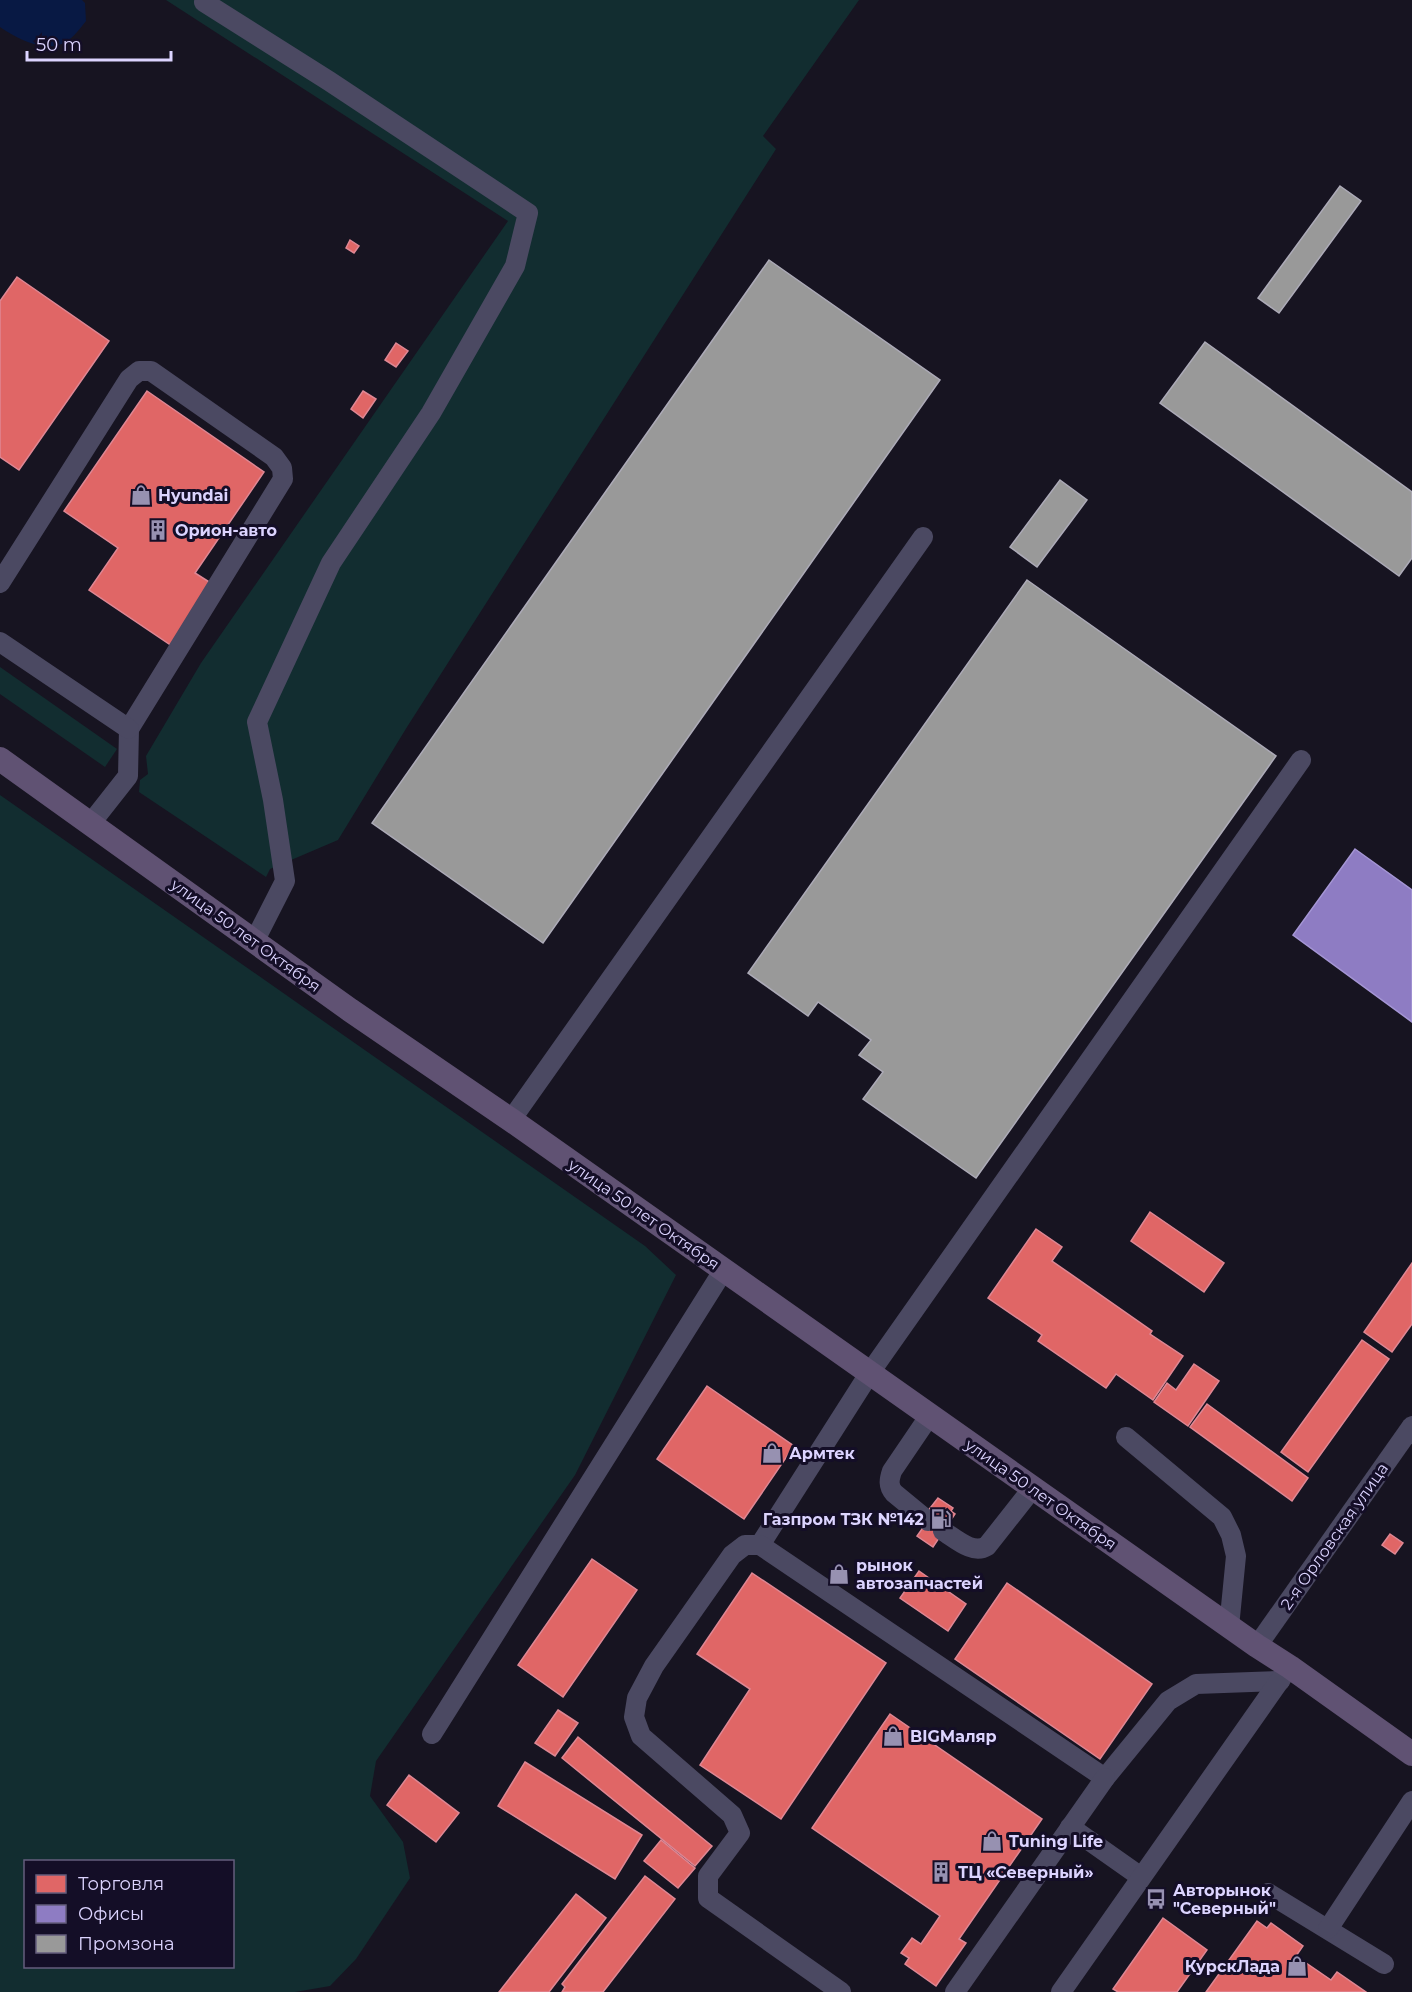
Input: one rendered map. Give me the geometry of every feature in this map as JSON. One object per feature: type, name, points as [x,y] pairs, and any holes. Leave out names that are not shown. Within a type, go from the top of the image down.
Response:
[{"type":"main road","name":"улица 50 лет Октября","points":[[0,759],[350,1010],[511,1120],[1257,1646],[1285,1674],[1412,1754]]},
{"type":"street","points":[[205,0],[204,2],[329,81],[528,213],[515,266],[431,413],[331,563],[258,722],[285,881],[254,942]]},
{"type":"street","points":[[0,583],[129,379],[139,371],[151,371],[274,457],[282,468],[283,479],[129,729],[128,776],[91,823]]},
{"type":"street","points":[[511,1120],[923,537]]},
{"type":"street","points":[[0,642],[129,729]]},
{"type":"street","points":[[760,1545],[869,1374],[1301,760]]},
{"type":"street","points":[[432,1734],[723,1271]]},
{"type":"street","points":[[930,1415],[892,1471],[889,1480],[890,1489],[894,1493],[936,1526],[975,1550],[981,1549],[987,1546],[1032,1489]]},
{"type":"street","name":"2-я Орловская улица","points":[[1257,1646],[1412,1426]]},
{"type":"street","points":[[1126,1437],[1222,1517],[1231,1535],[1236,1556],[1229,1627]]},
{"type":"street","points":[[841,1992],[708,1898],[708,1876],[740,1833],[732,1815],[641,1736],[634,1718],[637,1698],[654,1666],[732,1555],[744,1545],[760,1545],[1105,1778]]},
{"type":"street","points":[[955,1992],[1105,1778],[1168,1701],[1196,1684],[1285,1674]]},
{"type":"street","points":[[1061,1992],[1285,1674]]},
{"type":"street","points":[[1328,1929],[1412,1801]]},
{"type":"street","points":[[1070,1827],[1141,1878]]},
{"type":"street","points":[[1268,1893],[1384,1964]]},
{"type":"green space","points":[[166,0],[859,0],[763,136],[776,149],[407,727],[338,840],[270,869],[266,877],[139,792],[140,780],[148,774],[146,756],[201,663],[508,221]]},
{"type":"green space","points":[[0,667],[117,749],[105,767],[0,694]]},
{"type":"green space","points":[[0,795],[645,1246],[676,1275],[575,1475],[376,1761],[370,1796],[403,1842],[410,1878],[356,1959],[330,1986],[295,1992],[0,1992]]},
{"type":"water","points":[[0,0],[82,0],[85,3],[86,21],[72,37],[62,44],[44,46],[34,44],[0,27]]},
{"type":"building: Торговля","points":[[350,240],[359,246],[354,253],[346,248]]},
{"type":"building: Торговля","points":[[17,277],[109,341],[19,470],[0,457],[0,301]]},
{"type":"building: Торговля","points":[[396,343],[408,351],[396,367],[385,360]]},
{"type":"building: Торговля","name":"Орион-авто","points":[[147,391],[264,472],[195,573],[214,585],[172,646],[89,590],[118,548],[64,511]]},
{"type":"building: Торговля","points":[[363,391],[376,399],[363,418],[351,409]]},
{"type":"building: Торговля","points":[[1150,1212],[1224,1263],[1204,1292],[1131,1241]]},
{"type":"building: Торговля","points":[[1036,1229],[1062,1247],[1052,1261],[1152,1331],[1150,1334],[1183,1356],[1153,1400],[1116,1374],[1106,1388],[1038,1341],[1042,1335],[988,1298]]},
{"type":"building: Торговля","points":[[1412,1263],[1412,1324],[1392,1352],[1364,1332]]},
{"type":"building: Торговля","points":[[1362,1340],[1389,1359],[1308,1472],[1281,1452]]},
{"type":"building: Торговля","points":[[1194,1364],[1219,1381],[1188,1426],[1154,1402],[1167,1383],[1176,1390]]},
{"type":"building: Торговля","points":[[707,1386],[794,1446],[744,1519],[657,1459]]},
{"type":"building: Торговля","points":[[1207,1404],[1308,1478],[1292,1501],[1190,1427]]},
{"type":"building: Торговля","points":[[938,1498],[953,1508],[951,1511],[955,1514],[933,1547],[917,1536],[932,1515],[927,1512]]},
{"type":"building: Торговля","points":[[1390,1534],[1403,1543],[1395,1554],[1382,1545]]},
{"type":"building: Торговля","points":[[592,1559],[637,1590],[563,1697],[518,1665]]},
{"type":"building: Торговля","points":[[919,1571],[966,1604],[948,1631],[900,1598]]},
{"type":"building: Торговля","points":[[752,1573],[886,1663],[781,1819],[700,1765],[750,1689],[697,1654]]},
{"type":"building: Торговля","points":[[1007,1583],[1152,1684],[1100,1759],[955,1659]]},
{"type":"building: Торговля","points":[[558,1710],[578,1723],[555,1756],[535,1743]]},
{"type":"building: Торговля","name":"ТЦ «Северный»","points":[[890,1714],[1042,1819],[959,1939],[966,1943],[936,1986],[905,1964],[909,1958],[901,1953],[912,1938],[921,1944],[940,1916],[812,1828]]},
{"type":"building: Торговля","points":[[578,1737],[712,1846],[695,1866],[562,1758]]},
{"type":"building: Торговля","points":[[525,1762],[642,1835],[615,1879],[498,1806]]},
{"type":"building: Торговля","points":[[409,1775],[459,1813],[436,1842],[387,1805]]},
{"type":"building: Торговля","points":[[661,1840],[695,1868],[678,1888],[644,1861]]},
{"type":"building: Торговля","points":[[645,1876],[675,1899],[603,1992],[562,1992],[565,1987],[562,1984]]},
{"type":"building: Торговля","points":[[576,1894],[606,1918],[549,1992],[499,1992]]},
{"type":"building: Торговля","points":[[1163,1918],[1207,1950],[1177,1992],[1118,1992],[1113,1989]]},
{"type":"building: Торговля","points":[[1257,1921],[1267,1928],[1271,1923],[1303,1946],[1296,1956],[1331,1980],[1337,1972],[1366,1992],[1206,1992]]},
{"type":"building: Офисы","points":[[1355,849],[1412,890],[1412,1022],[1293,935]]},
{"type":"building: Промзона","points":[[1340,186],[1361,201],[1279,313],[1258,298]]},
{"type":"building: Промзона","points":[[769,260],[940,380],[543,943],[372,823]]},
{"type":"building: Промзона","points":[[1205,342],[1412,492],[1412,558],[1399,576],[1160,403]]},
{"type":"building: Промзона","points":[[1060,480],[1087,500],[1037,567],[1010,547]]},
{"type":"building: Промзона","points":[[1027,580],[1276,756],[976,1178],[863,1099],[883,1072],[859,1055],[871,1040],[818,1002],[808,1016],[748,973]]},
{"type":"place","name":"Hyundai","points":[[141,495]]},
{"type":"place","name":"Орион-авто","points":[[158,530]]},
{"type":"place","name":"Армтек","points":[[772,1453]]},
{"type":"place","name":"Газпром ТЗК №142","points":[[941,1519]]},
{"type":"place","name":"рынок автозапчастей","points":[[839,1574]]},
{"type":"place","name":"BIGМаляр","points":[[893,1736]]},
{"type":"place","name":"Tuning Life","points":[[992,1841]]},
{"type":"place","name":"ТЦ «Северный»","points":[[941,1872]]},
{"type":"place","name":"Авторынок \"Северный\"","points":[[1156,1899]]},
{"type":"place","name":"КурскЛада","points":[[1297,1966]]}]
